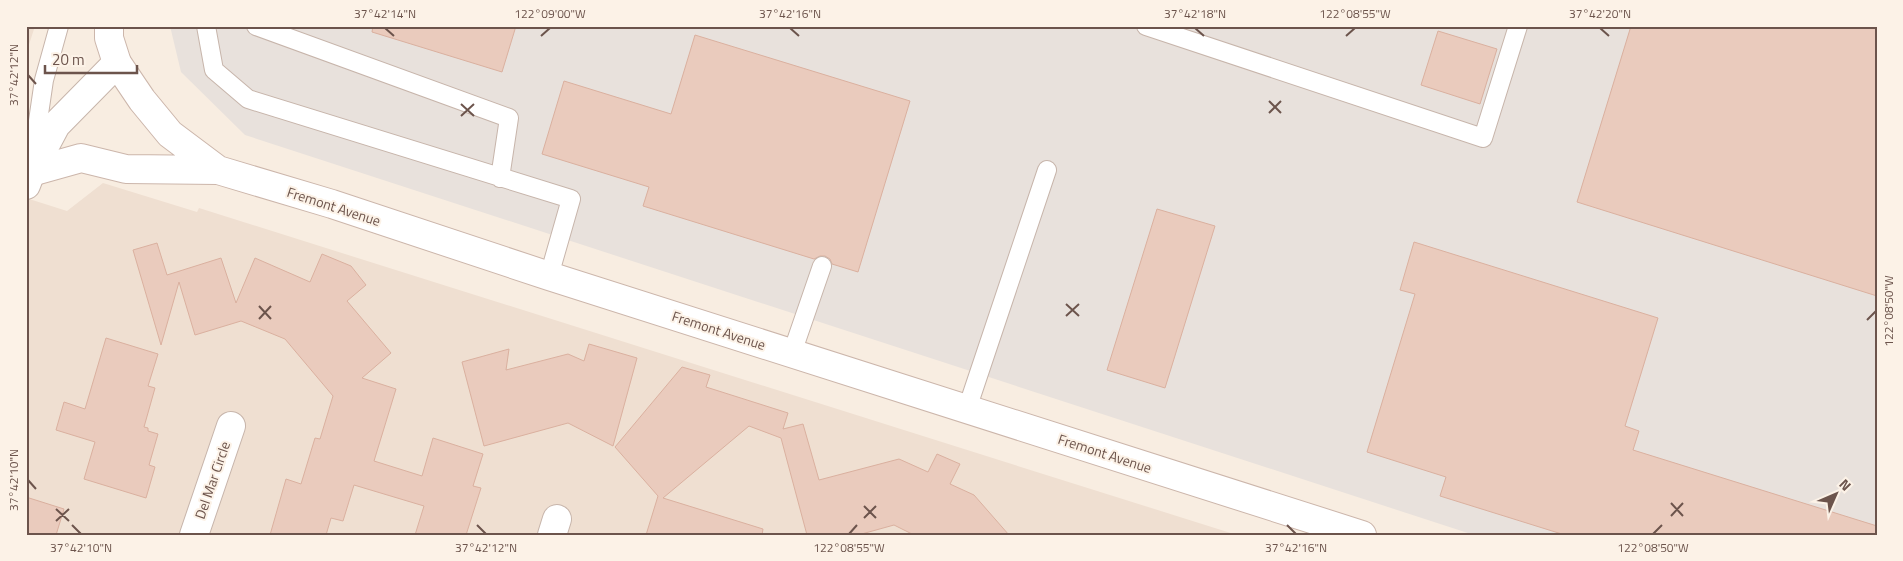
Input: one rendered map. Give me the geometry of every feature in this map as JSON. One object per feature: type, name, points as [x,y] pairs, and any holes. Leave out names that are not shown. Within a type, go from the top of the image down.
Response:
[{"type":"street","name":"Fremont Avenue","points":[[109,26],[109,38],[117,63],[142,100],[170,134],[218,170],[332,204],[549,276],[1362,535]]},
{"type":"street","points":[[28,178],[56,125],[117,63]]},
{"type":"street","points":[[28,178],[81,158],[126,169],[218,170]]},
{"type":"street","name":"Del Mar Circle","points":[[194,535],[231,426]]},
{"type":"lane","points":[[28,178],[44,80],[59,26]]},
{"type":"lane","points":[[206,26],[214,70],[248,99],[571,199],[549,276]]},
{"type":"lane","points":[[256,26],[509,118],[500,178]]},
{"type":"lane","points":[[1146,26],[1483,138],[1518,26]]},
{"type":"lane","points":[[967,409],[1047,170]]},
{"type":"lane","points":[[792,353],[822,266]]},
{"type":"shaded area","points":[[26,26],[35,26],[26,54]]},
{"type":"shaded area","points":[[170,26],[1877,26],[1877,535],[1474,535],[245,135],[181,72]]},
{"type":"shaded area","points":[[103,183],[197,212],[199,208],[1237,535],[26,535],[26,198],[67,211]]},
{"type":"building","points":[[373,26],[516,26],[502,72],[372,32]]},
{"type":"building","points":[[1631,26],[1877,26],[1877,296],[1577,202]]},
{"type":"building","points":[[1438,31],[1497,49],[1480,104],[1421,85]]},
{"type":"building","points":[[695,35],[910,101],[858,272],[832,264],[830,259],[825,256],[814,259],[643,206],[649,187],[542,154],[564,81],[671,114]]},
{"type":"building","points":[[1157,209],[1215,226],[1165,388],[1107,370]]},
{"type":"building","points":[[1414,242],[1658,318],[1625,426],[1639,431],[1633,450],[1877,526],[1877,535],[1565,535],[1440,496],[1446,477],[1367,452],[1415,294],[1400,290]]},
{"type":"building","points":[[157,243],[167,275],[221,258],[236,303],[255,258],[310,282],[322,254],[351,266],[366,285],[347,301],[391,353],[362,378],[396,389],[374,461],[422,476],[433,438],[483,454],[473,486],[481,488],[466,535],[415,535],[424,506],[354,485],[343,521],[331,518],[326,535],[270,535],[286,479],[301,484],[315,438],[320,439],[333,396],[285,339],[241,321],[195,335],[179,282],[161,345],[133,250]]},
{"type":"building","points":[[106,338],[158,354],[148,386],[155,388],[144,427],[148,428],[148,431],[158,434],[149,465],[155,467],[146,498],[84,479],[95,442],[56,430],[64,402],[85,409]]},
{"type":"building","points":[[589,344],[637,358],[613,446],[568,423],[484,446],[462,362],[509,349],[506,370],[568,354],[584,361]]},
{"type":"building","points":[[682,367],[710,375],[706,387],[788,413],[783,429],[803,424],[819,480],[899,459],[928,472],[937,454],[960,464],[950,484],[974,495],[1009,535],[914,535],[894,525],[858,535],[807,535],[781,438],[749,426],[663,498],[763,529],[762,535],[646,535],[658,496],[615,447]]},
{"type":"building","points":[[26,497],[64,509],[56,535],[26,535]]}]
